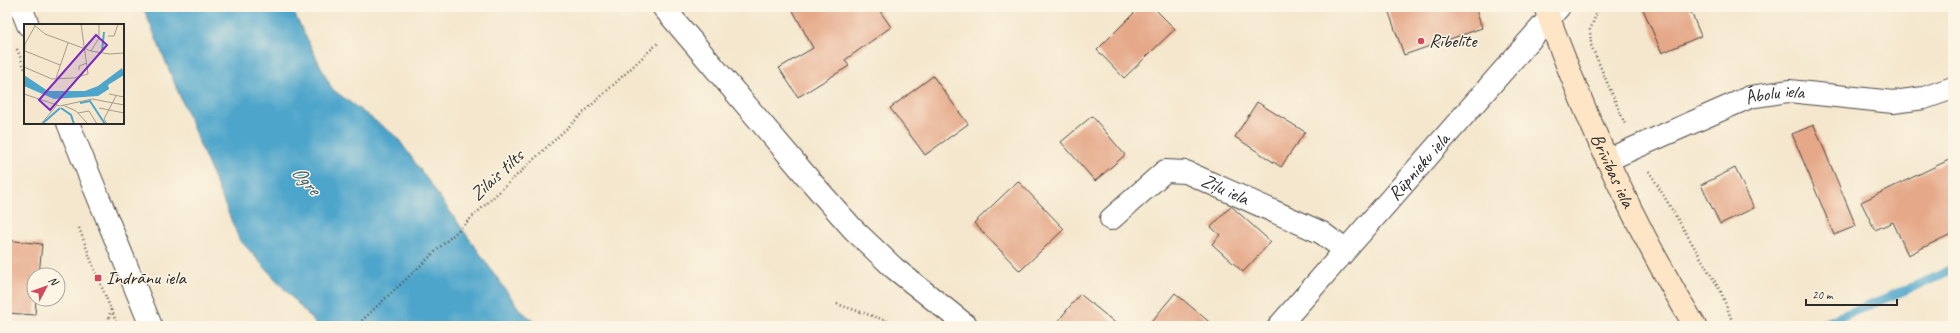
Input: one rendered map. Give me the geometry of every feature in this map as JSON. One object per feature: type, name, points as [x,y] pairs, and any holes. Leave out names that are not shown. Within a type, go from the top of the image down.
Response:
[{"type":"main road","name":"Brīvības iela","points":[[1551,11],[1607,160],[1664,274],[1695,326]]},
{"type":"street","points":[[21,7],[28,24]]},
{"type":"street","points":[[663,7],[853,229],[894,268],[967,326]]},
{"type":"street","name":"Rūpnieku iela","points":[[1279,326],[1551,11]]},
{"type":"street","name":"Ābolu iela","points":[[1607,160],[1750,97],[1789,91],[1893,102],[1924,98],[1953,88]]},
{"type":"street","points":[[68,124],[151,326]]},
{"type":"street","name":"Zīļu iela","points":[[1111,219],[1164,171],[1186,172],[1322,233],[1346,250]]},
{"type":"path","name":"Zilais tilts","points":[[356,326],[656,44]]},
{"type":"path","points":[[837,304],[902,326]]},
{"type":"path","points":[[107,326],[111,309]]},
{"type":"water","name":"Ogre","points":[[143,7],[292,7],[332,89],[397,137],[520,310],[540,326],[318,326],[239,239]]},
{"type":"building","points":[[791,7],[877,7],[891,27],[845,60],[849,66],[798,97],[779,68],[813,48]]},
{"type":"building","points":[[1140,7],[1153,7],[1175,29],[1124,78],[1097,50]]},
{"type":"building","name":"Rībelīte","points":[[1387,7],[1475,7],[1482,28],[1404,55]]},
{"type":"building","points":[[1642,7],[1689,7],[1701,36],[1662,53]]},
{"type":"building","points":[[933,76],[968,124],[925,155],[890,108]]},
{"type":"building","points":[[1257,102],[1305,132],[1281,167],[1235,137]]},
{"type":"building","points":[[1092,116],[1125,155],[1095,181],[1061,142]]},
{"type":"building","points":[[1814,125],[1856,226],[1834,235],[1792,134]]},
{"type":"building","points":[[1953,158],[1953,233],[1908,255],[1893,222],[1875,230],[1861,202]]},
{"type":"building","points":[[1735,168],[1754,208],[1720,224],[1701,185]]},
{"type":"building","points":[[1018,181],[1064,229],[1020,271],[974,223]]},
{"type":"building","points":[[1231,206],[1271,242],[1243,272],[1212,244],[1220,235],[1211,227]]},
{"type":"building","points":[[7,240],[42,244],[40,267],[26,267],[26,307],[36,307],[35,315],[7,313]]},
{"type":"building","points":[[1175,293],[1214,326],[1148,326]]},
{"type":"building","points":[[1080,294],[1119,326],[1054,326]]},
{"type":"waterway","points":[[1818,326],[1939,276],[1953,267]]},
{"type":"place","name":"Rībelīte","points":[[1421,41]]},
{"type":"place","name":"Indrānu iela","points":[[98,278]]}]
